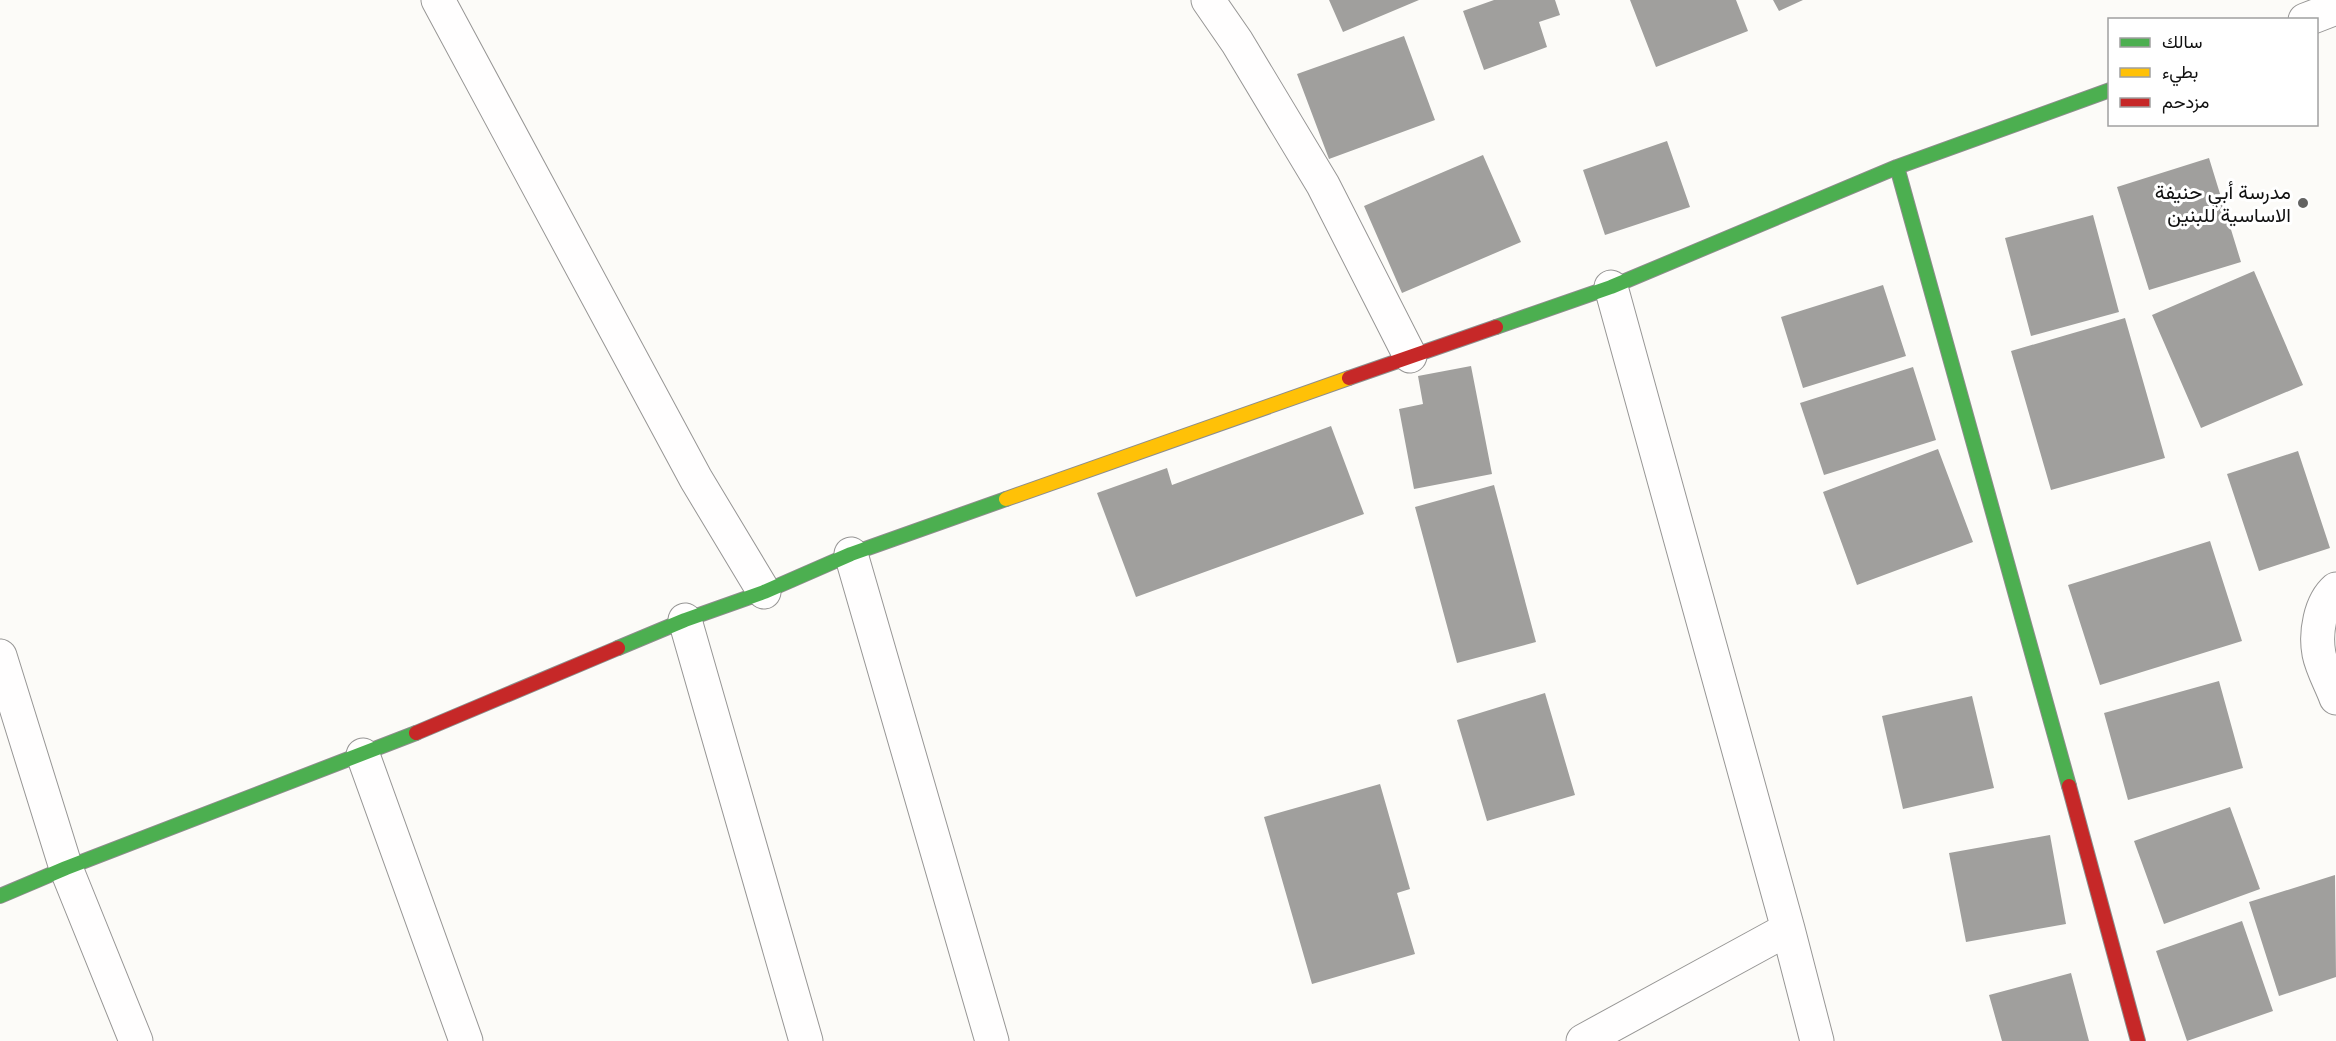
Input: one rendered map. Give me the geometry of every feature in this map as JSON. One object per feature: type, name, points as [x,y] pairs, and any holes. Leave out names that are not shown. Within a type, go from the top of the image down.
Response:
[{"type":"street","points":[[438,0],[696,478],[764,592]]},
{"type":"street","points":[[1208,0],[1237,42],[1323,185],[1410,356]]},
{"type":"street","points":[[2310,18],[2336,8]]},
{"type":"street","points":[[0,896],[66,868],[363,754],[685,620],[764,592],[851,554],[1611,287],[1897,166],[2108,90]]},
{"type":"street","points":[[1897,166],[2093,870],[2138,1041]]},
{"type":"street","points":[[1611,287],[1817,1041]]},
{"type":"street","points":[[851,554],[992,1041]]},
{"type":"street","points":[[2336,589],[2328,596],[2319,624],[2319,654],[2336,698]]},
{"type":"street","points":[[685,620],[806,1041]]},
{"type":"street","points":[[0,656],[66,868],[136,1041]]},
{"type":"street","points":[[363,754],[465,1041]]},
{"type":"street","points":[[1583,1041],[1788,929]]},
{"type":"building","points":[[1329,0],[1419,0],[1343,32]]},
{"type":"building","points":[[1494,0],[1555,0],[1560,15],[1539,22],[1547,47],[1484,70],[1463,11]]},
{"type":"building","points":[[1630,0],[1736,0],[1748,31],[1656,67]]},
{"type":"building","points":[[1773,0],[1803,0],[1779,11]]},
{"type":"building","points":[[1404,36],[1435,120],[1329,159],[1297,74]]},
{"type":"building","points":[[1667,141],[1690,207],[1605,235],[1583,170]]},
{"type":"building","points":[[1483,155],[1521,242],[1402,293],[1364,206]]},
{"type":"building","points":[[2209,158],[2241,262],[2149,290],[2117,187]]},
{"type":"building","points":[[2093,215],[2119,312],[2031,336],[2005,238]]},
{"type":"building","points":[[2254,271],[2303,385],[2201,428],[2152,315]]},
{"type":"building","points":[[1883,285],[1906,356],[1803,388],[1781,317]]},
{"type":"building","points":[[2125,318],[2165,458],[2051,490],[2011,351]]},
{"type":"building","points":[[1471,366],[1492,474],[1414,489],[1399,409],[1423,404],[1418,376]]},
{"type":"building","points":[[1913,367],[1936,440],[1824,475],[1800,403]]},
{"type":"building","points":[[1331,426],[1364,514],[1136,597],[1097,493],[1167,468],[1172,485]]},
{"type":"building","points":[[1938,449],[1973,542],[1857,585],[1823,492]]},
{"type":"building","points":[[2298,451],[2330,548],[2259,571],[2227,474]]},
{"type":"building","points":[[1494,485],[1536,642],[1457,663],[1415,507]]},
{"type":"building","points":[[2210,541],[2242,641],[2100,685],[2068,585]]},
{"type":"building","points":[[2219,681],[2243,768],[2128,800],[2104,713]]},
{"type":"building","points":[[1545,693],[1575,795],[1487,821],[1457,720]]},
{"type":"building","points":[[1972,696],[1994,788],[1903,809],[1882,716]]},
{"type":"building","points":[[1380,784],[1410,889],[1397,893],[1415,954],[1312,984],[1264,817]]},
{"type":"building","points":[[2230,807],[2260,889],[2164,924],[2134,841]]},
{"type":"building","points":[[2050,835],[2066,924],[1966,942],[1949,853]]},
{"type":"building","points":[[2335,875],[2336,977],[2279,996],[2249,902]]},
{"type":"building","points":[[2242,921],[2273,1011],[2187,1041],[2156,951]]},
{"type":"building","points":[[2071,973],[2089,1041],[2002,1041],[1989,995]]},
{"type":"traffic: fast","points":[[1496,327],[1611,287],[1897,167],[2108,91]]},
{"type":"traffic: fast","points":[[1897,167],[2069,786]]},
{"type":"traffic: fast","points":[[618,648],[685,620],[764,592],[851,554],[1006,499]]},
{"type":"traffic: fast","points":[[0,896],[66,868],[416,733]]},
{"type":"traffic: slow","points":[[1006,499],[1349,378]]},
{"type":"traffic: jam","points":[[1349,378],[1496,327]]},
{"type":"traffic: jam","points":[[416,733],[618,648]]},
{"type":"traffic: jam","points":[[2069,786],[2138,1041]]},
{"type":"place","name":"مدرسة أبي حنيفة الاساسية للبنين","points":[[2303,203]]}]
